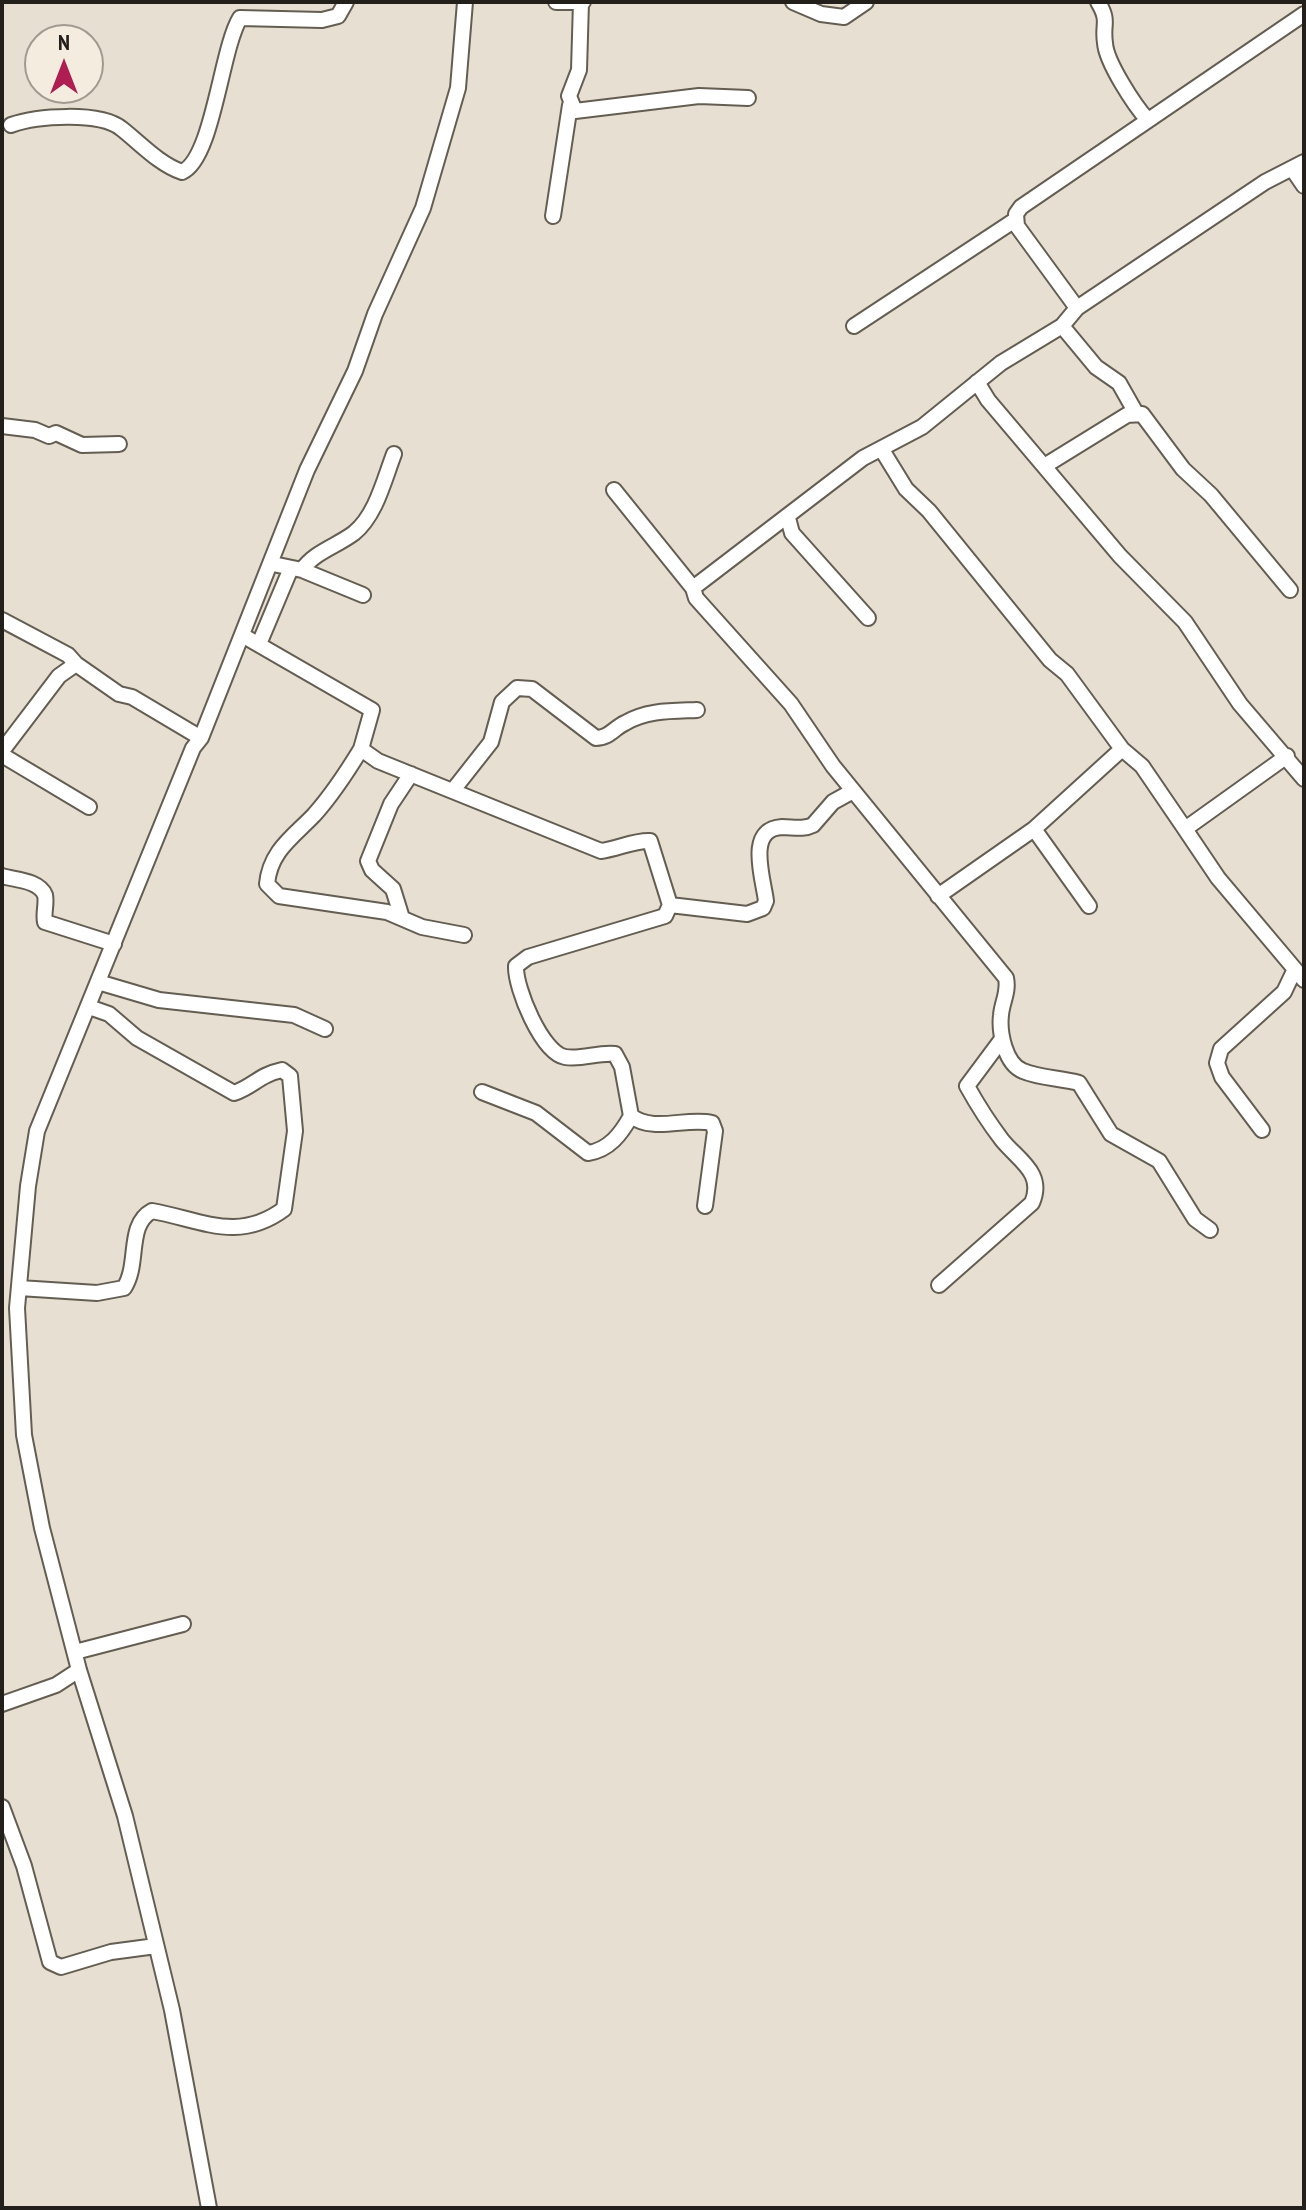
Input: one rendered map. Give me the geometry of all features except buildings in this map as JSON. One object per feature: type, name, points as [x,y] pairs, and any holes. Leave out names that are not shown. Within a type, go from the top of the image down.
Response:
[{"type":"street","points":[[11,125],[26,120],[77,116],[112,123],[146,151],[182,172],[188,169],[201,147],[221,89],[221,66],[240,18],[322,20],[338,16],[346,2]]},
{"type":"street","points":[[209,2208],[172,2010],[125,1816],[79,1670],[42,1528],[24,1435],[17,1308],[37,1131],[193,748],[201,738],[273,564],[312,458],[355,371],[375,314],[423,208],[458,88],[465,2]]},
{"type":"street","points":[[553,216],[581,55],[582,2],[559,3]]},
{"type":"street","points":[[793,2],[821,14],[844,17],[866,2]]},
{"type":"street","points":[[1098,2],[1107,17],[1104,44],[1113,67],[1147,119]]},
{"type":"street","points":[[559,3],[580,22]]},
{"type":"street","points":[[854,326],[1015,220],[1021,207],[1304,14]]},
{"type":"street","points":[[570,105],[581,112],[699,96],[748,98]]},
{"type":"street","points":[[693,588],[863,458],[922,427],[1001,363],[1062,326],[1077,308],[1276,175],[1299,166],[1304,186]]},
{"type":"street","points":[[1015,220],[1026,242],[1077,308]]},
{"type":"street","points":[[1062,326],[1096,367],[1119,383],[1136,413]]},
{"type":"street","points":[[977,382],[988,400],[1120,556],[1185,622],[1240,704],[1304,779]]},
{"type":"street","points":[[1046,465],[1136,413],[1142,414],[1183,469],[1211,495],[1290,590]]},
{"type":"street","points":[[2,426],[35,430],[49,436],[56,433],[82,445],[119,444]]},
{"type":"street","points":[[882,450],[906,489],[939,522],[1050,660],[1067,674],[1122,749],[1142,766],[1218,878],[1299,975],[1221,1049],[1217,1063],[1222,1077],[1262,1130]]},
{"type":"street","points":[[259,644],[296,569],[354,532],[369,516],[394,454]]},
{"type":"street","points":[[614,490],[693,588],[696,598],[791,704],[853,791],[1006,978],[1008,988],[1001,1012],[1002,1039],[1013,1065],[1023,1071],[1079,1083],[1092,1109],[1111,1134],[1159,1161],[1195,1219],[1210,1230]]},
{"type":"street","points":[[788,518],[792,533],[868,618]]},
{"type":"street","points":[[273,564],[296,569],[363,595]]},
{"type":"street","points":[[2,620],[68,655],[119,694],[132,697],[201,738]]},
{"type":"street","points":[[242,635],[372,710],[361,749],[312,817],[296,828],[276,855],[267,884],[279,896],[387,912],[464,935]]},
{"type":"street","points":[[76,664],[59,676],[2,753],[89,807]]},
{"type":"street","points":[[454,789],[491,742],[502,702],[517,688],[526,686],[554,710],[596,738],[605,738],[624,723],[656,711],[697,710]]},
{"type":"street","points":[[361,749],[378,761],[454,789],[601,851],[622,848],[640,840],[650,841],[670,905],[665,916],[528,957],[516,966],[518,986],[548,1049],[561,1057],[615,1054],[622,1067],[631,1116],[639,1122],[712,1123],[715,1131],[705,1206]]},
{"type":"street","points":[[938,896],[1034,829],[1122,749]]},
{"type":"street","points":[[1185,829],[1287,756]]},
{"type":"street","points":[[402,918],[393,889],[372,870],[368,861],[391,804],[411,774]]},
{"type":"street","points":[[670,905],[747,914],[763,908],[766,901],[759,852],[763,834],[769,829],[813,825],[833,802],[853,791]]},
{"type":"street","points":[[1034,829],[1089,906]]},
{"type":"street","points":[[2,876],[32,883],[40,889],[45,896],[45,922],[114,944]]},
{"type":"street","points":[[98,982],[159,1000],[294,1015],[325,1029]]},
{"type":"street","points":[[19,1288],[97,1293],[124,1288],[133,1274],[135,1234],[143,1216],[152,1211],[231,1230],[273,1218],[284,1209],[295,1131],[290,1076],[282,1070],[261,1075],[245,1089],[234,1093],[137,1038],[109,1014],[89,1007]]},
{"type":"street","points":[[939,1285],[1035,1197],[1034,1177],[1028,1165],[1004,1142],[967,1086],[1002,1039]]},
{"type":"street","points":[[482,1092],[536,1113],[588,1153],[602,1151],[631,1116]]},
{"type":"street","points":[[2,1311],[17,1308]]},
{"type":"street","points":[[75,1652],[183,1624]]},
{"type":"street","points":[[2,1704],[56,1685],[79,1670]]},
{"type":"street","points":[[2,1807],[24,1866],[50,1962],[61,1967],[111,1952],[156,1946]]}]
